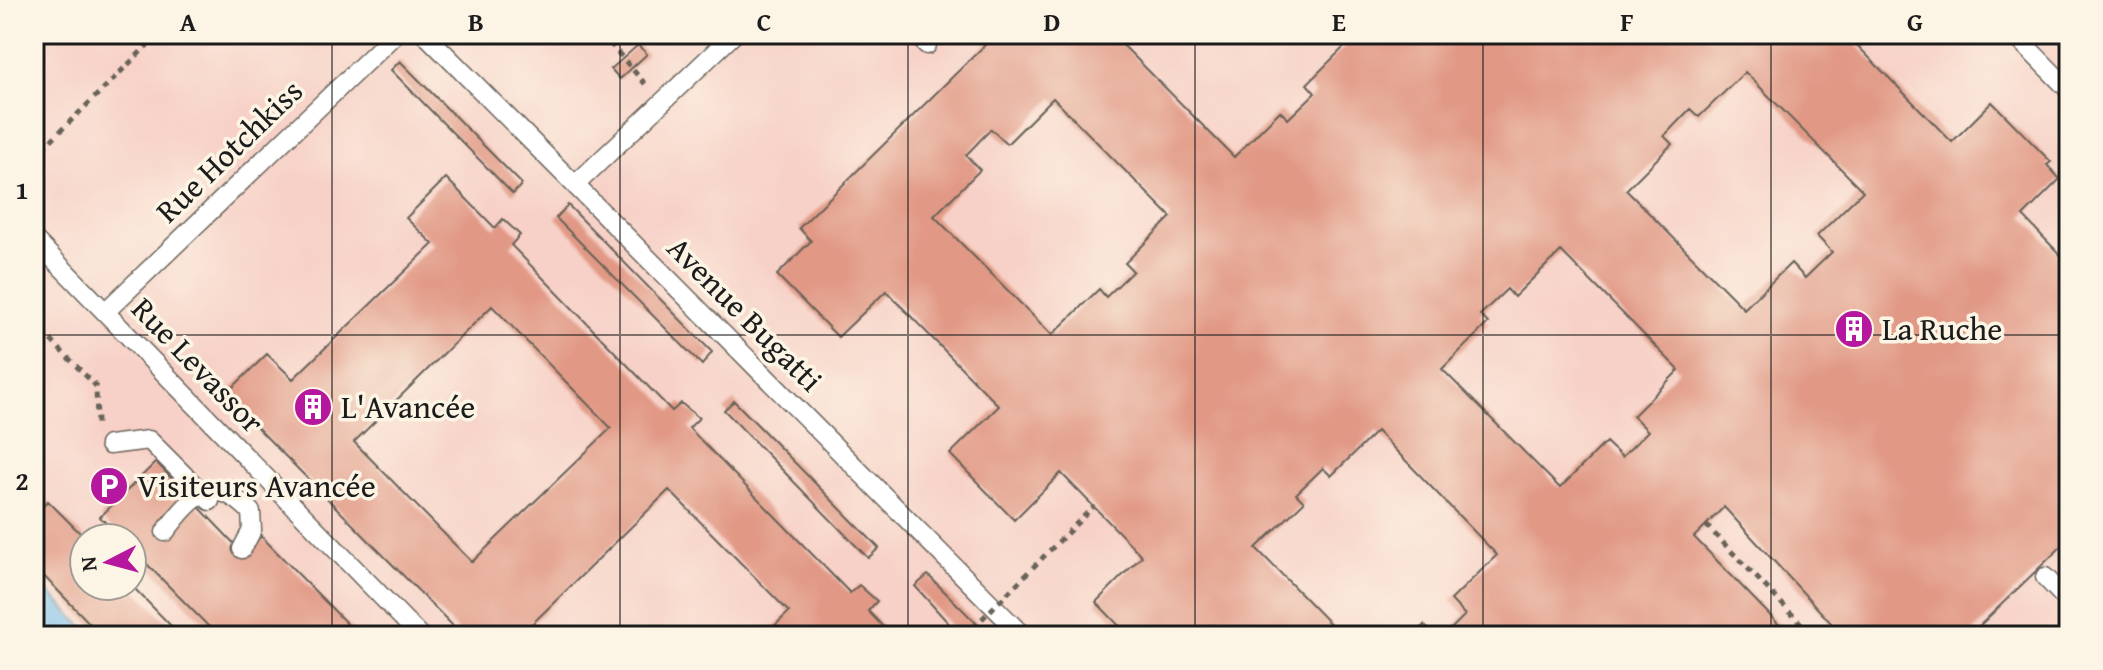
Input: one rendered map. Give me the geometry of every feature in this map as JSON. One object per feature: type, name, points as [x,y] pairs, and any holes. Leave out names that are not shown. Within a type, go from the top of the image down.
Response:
[{"type":"lane","name":"Rue Hotchkiss","points":[[105,312],[395,34]]},
{"type":"lane","name":"Avenue Bugatti","points":[[425,34],[1023,636]]},
{"type":"lane","points":[[575,185],[734,34]]},
{"type":"lane","points":[[2014,34],[2069,90]]},
{"type":"lane","name":"Rue Levassor","points":[[34,239],[420,636]]},
{"type":"lane","points":[[103,438],[149,440],[212,503]]},
{"type":"lane","points":[[165,532],[199,494],[216,491],[235,495],[251,512],[252,530],[242,549]]},
{"type":"lane","points":[[2045,577],[2069,602]]},
{"type":"path","points":[[34,157],[159,34]]},
{"type":"path","points":[[602,34],[661,105]]},
{"type":"path","points":[[34,323],[96,386],[103,438]]},
{"type":"path","points":[[965,636],[1093,507]]},
{"type":"path","points":[[1706,525],[1813,636]]},
{"type":"shaded area","points":[[34,34],[2069,34],[2069,636],[34,636]]},
{"type":"water","points":[[34,577],[92,636],[34,636]]},
{"type":"building","name":"La Ruche","points":[[996,34],[1120,34],[1116,38],[1234,157],[1280,111],[1288,119],[1315,93],[1307,84],[1353,38],[1349,34],[1846,34],[1952,142],[1992,102],[2051,162],[2047,165],[2060,179],[2023,216],[2069,264],[2069,539],[1969,636],[1843,636],[1724,507],[1694,537],[1790,636],[1444,636],[1465,615],[1451,600],[1497,555],[1377,431],[1331,476],[1323,468],[1296,494],[1304,502],[1256,548],[1342,636],[1221,636],[1211,625],[1199,636],[1129,636],[1096,602],[1142,556],[1061,473],[1014,520],[950,454],[999,406],[886,291],[838,337],[777,275],[811,241],[799,228]],"holes":[[[1745,72],[1863,191],[1817,236],[1832,252],[1805,278],[1791,263],[1744,309],[1626,190],[1672,144],[1664,136],[1690,109],[1699,117]],[[1053,98],[1171,217],[1125,263],[1133,271],[1106,297],[1099,289],[1052,335],[934,216],[980,170],[966,155],[991,129],[1007,144]],[[1561,251],[1679,370],[1633,416],[1648,431],[1622,457],[1606,442],[1560,488],[1442,369],[1488,323],[1480,315],[1507,289],[1514,297]]]},
{"type":"building","points":[[638,45],[647,54],[620,79],[611,69]]},
{"type":"building","points":[[400,61],[522,184],[513,194],[391,70]]},
{"type":"building","name":"L'Avancée","points":[[446,178],[495,228],[503,219],[520,235],[511,245],[672,411],[681,403],[699,418],[689,428],[850,593],[859,585],[877,601],[868,611],[892,636],[764,636],[789,612],[669,490],[532,624],[544,636],[463,636],[225,395],[267,354],[293,379],[433,244],[406,218]],"holes":[[[492,306],[611,428],[472,562],[354,442]]]},
{"type":"building","points":[[568,205],[712,352],[702,365],[556,218]]},
{"type":"building","points":[[734,401],[879,548],[868,558],[724,410]]},
{"type":"building","points":[[156,462],[244,554],[261,536],[359,636],[218,636],[148,565],[148,522],[105,522],[100,517]]},
{"type":"building","points":[[48,501],[69,522],[68,601],[34,566],[34,514]]},
{"type":"building","points":[[928,575],[989,636],[960,636],[915,586]]},
{"type":"building","points":[[69,602],[148,602],[181,636],[102,636]]},
{"type":"building","points":[[1424,625],[1435,636],[1413,636]]},
{"type":"place","name":"La Ruche","points":[[1854,329]]},
{"type":"place","name":"L'Avancée","points":[[313,407]]},
{"type":"place","name":"Visiteurs Avancée","points":[[109,486]]}]
